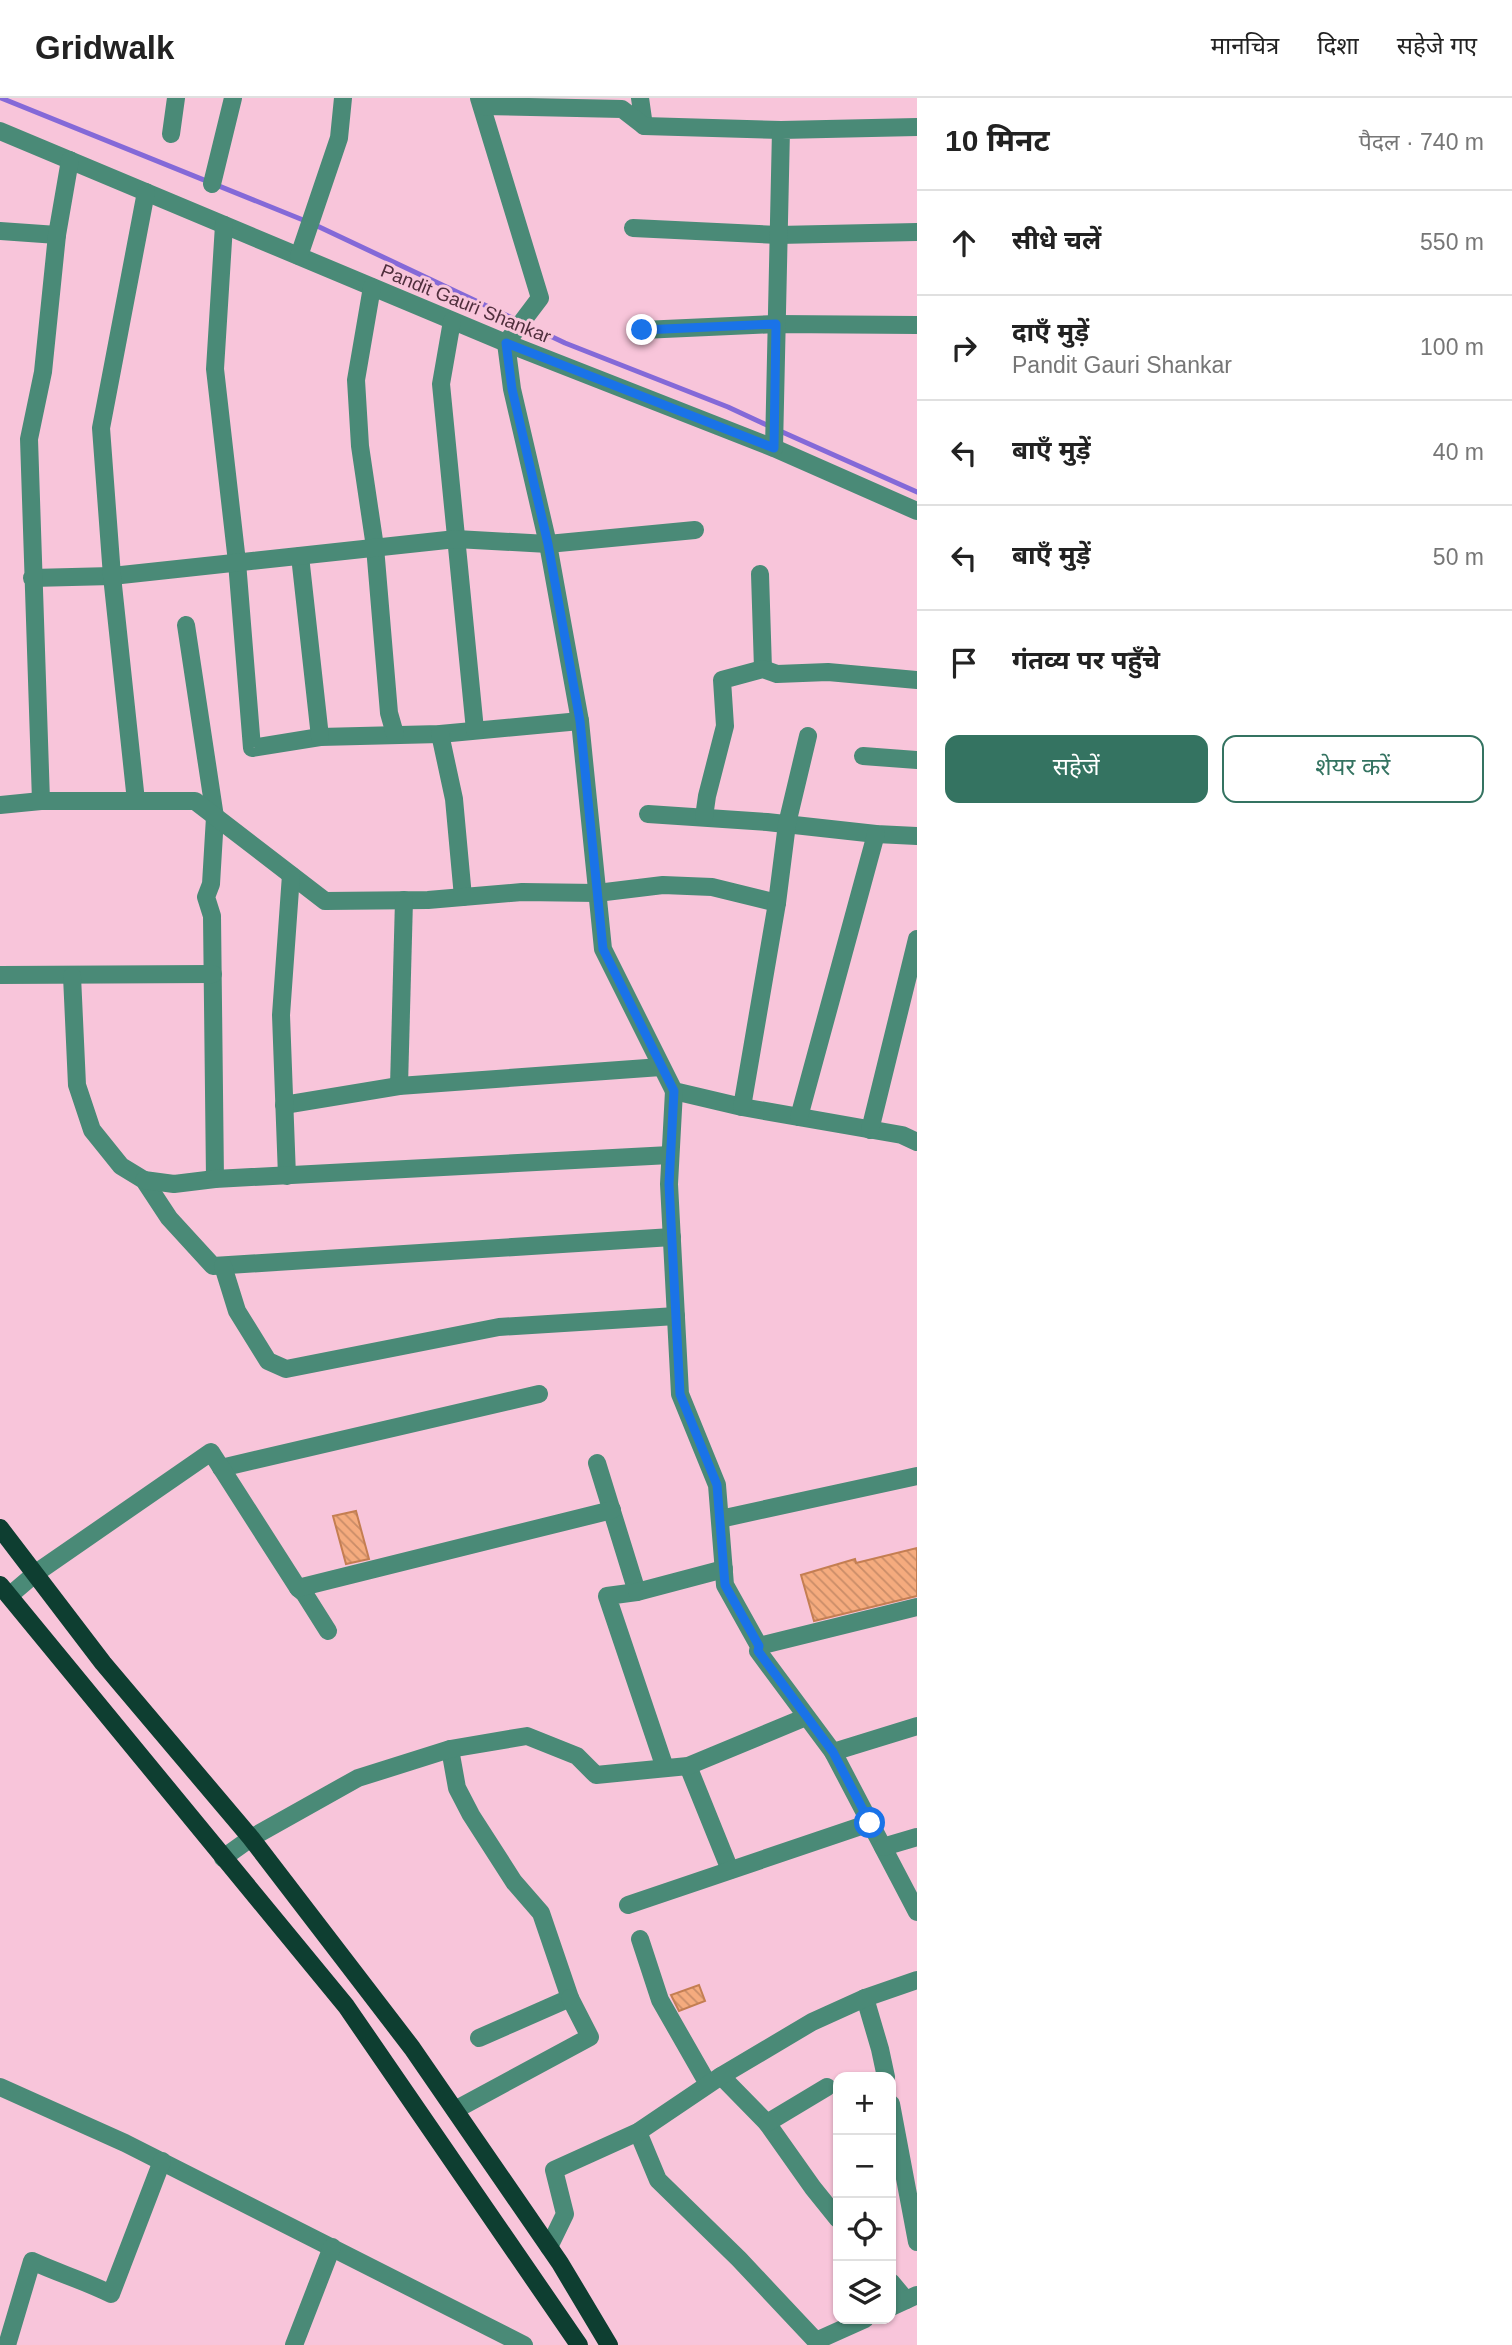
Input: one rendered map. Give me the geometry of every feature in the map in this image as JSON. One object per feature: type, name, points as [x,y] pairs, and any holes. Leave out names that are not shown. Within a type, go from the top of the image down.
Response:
[{"type":"main road","points":[[0,1528],[103,1663],[251,1838],[412,2048],[549,2247],[609,2345]]},
{"type":"main road","points":[[4,1590],[346,2006],[579,2345]]},
{"type":"main road","points":[[443,2147],[468,2129]]},
{"type":"street","points":[[171,134],[176,98]]},
{"type":"street","points":[[212,184],[233,98]]},
{"type":"street","points":[[299,256],[339,138],[343,98]]},
{"type":"street","points":[[640,98],[644,126]]},
{"type":"street","points":[[917,127],[781,130],[644,126],[622,109],[480,102],[540,299],[506,343],[512,389],[548,544],[580,721],[603,949],[674,1091],[669,1184],[680,1394],[717,1485],[725,1585],[759,1646],[758,1651],[833,1752],[917,1912]]},
{"type":"street","points":[[774,448],[781,130]]},
{"type":"street","name":"Pandit Gauri Shankar","points":[[0,131],[452,321],[774,448],[917,511]]},
{"type":"street","points":[[41,801],[29,439],[43,372],[57,235],[69,160]]},
{"type":"street","points":[[136,801],[112,576],[101,428],[146,192]]},
{"type":"street","points":[[224,225],[215,369],[237,562],[252,748],[320,737],[440,734],[580,721]]},
{"type":"street","points":[[633,228],[778,235],[917,232]]},
{"type":"street","points":[[0,231],[57,235]]},
{"type":"street","points":[[372,287],[356,380],[360,446],[375,547],[389,713],[395,734]]},
{"type":"street","points":[[452,321],[441,384],[475,730]]},
{"type":"street","points":[[642,330],[776,324],[917,326]]},
{"type":"street","points":[[32,578],[112,576],[457,539],[548,544],[695,530]]},
{"type":"street","points":[[300,556],[320,737]]},
{"type":"street","points":[[760,575],[763,669]]},
{"type":"street","points":[[186,625],[215,817],[211,884],[206,897],[212,916],[215,1179]]},
{"type":"street","points":[[704,817],[725,726],[722,680],[763,669],[777,674],[828,672],[917,680]]},
{"type":"street","points":[[440,734],[454,799],[463,897]]},
{"type":"street","points":[[743,1107],[788,824],[808,736]]},
{"type":"street","points":[[863,756],[917,760]]},
{"type":"street","points":[[0,805],[41,801],[195,802],[325,901],[404,900],[523,892],[597,893],[663,885],[712,887],[777,904]]},
{"type":"street","points":[[648,814],[917,836]]},
{"type":"street","points":[[799,1117],[876,834]]},
{"type":"street","points":[[287,1176],[281,1015],[291,875]]},
{"type":"street","points":[[399,1086],[404,900]]},
{"type":"street","points":[[870,1130],[917,939]]},
{"type":"street","points":[[0,975],[213,974]]},
{"type":"street","points":[[72,976],[77,1085],[92,1130],[121,1166],[144,1180],[174,1184],[215,1179],[670,1155]]},
{"type":"street","points":[[284,1105],[399,1086],[662,1067]]},
{"type":"street","points":[[674,1091],[743,1107],[902,1135],[917,1142]]},
{"type":"street","points":[[144,1180],[169,1218],[214,1266],[672,1237]]},
{"type":"street","points":[[223,1266],[237,1311],[268,1361],[286,1369],[499,1327],[676,1316]]},
{"type":"street","points":[[221,1468],[539,1394]]},
{"type":"street","points":[[4,1590],[36,1573],[211,1452],[328,1631]]},
{"type":"street","points":[[597,1463],[637,1592]]},
{"type":"street","points":[[720,1519],[917,1476]]},
{"type":"street","points":[[298,1588],[612,1510]]},
{"type":"street","points":[[665,1768],[607,1596],[637,1592],[724,1569]]},
{"type":"street","points":[[759,1646],[917,1607]]},
{"type":"street","points":[[223,1858],[251,1838],[358,1777],[450,1749],[527,1737],[577,1756],[596,1775],[688,1766],[806,1717]]},
{"type":"street","points":[[833,1752],[917,1726]]},
{"type":"street","points":[[450,1749],[457,1788],[514,1882],[541,1913],[570,1998],[590,2037],[455,2110]]},
{"type":"street","points":[[688,1766],[730,1870]]},
{"type":"street","points":[[628,1905],[870,1823]]},
{"type":"street","points":[[883,1847],[917,1838]]},
{"type":"street","points":[[640,1939],[660,2000],[715,2080],[767,2123],[833,2213]]},
{"type":"street","points":[[549,2247],[565,2214],[554,2170],[638,2132],[715,2080],[812,2022],[864,1998],[917,1980]]},
{"type":"street","points":[[479,2038],[570,1998]]},
{"type":"street","points":[[864,1998],[885,2072]]},
{"type":"street","points":[[0,2087],[162,2161],[524,2345]]},
{"type":"street","points":[[767,2123],[827,2087]]},
{"type":"street","points":[[896,2131],[917,2242]]},
{"type":"street","points":[[638,2132],[657,2180],[739,2259],[816,2341],[853,2324]]},
{"type":"street","points":[[7,2345],[32,2260],[111,2294],[162,2161]]},
{"type":"street","points":[[294,2345],[332,2247]]},
{"type":"building","points":[[356,1511],[369,1559],[346,1564],[333,1516]]},
{"type":"building","points":[[917,1548],[917,1596],[814,1621],[801,1575],[855,1559],[856,1563]]},
{"type":"building","points":[[699,1985],[705,2001],[679,2011],[671,1995]]},
{"type":"waterway","points":[[1,98],[313,224],[565,343],[728,407],[771,427]]},
{"type":"waterway","points":[[780,431],[917,492]]},
{"type":"route","points":[[642,330],[776,324],[774,448],[506,343],[512,389],[548,544],[580,721],[603,949],[674,1091],[669,1184],[680,1394],[717,1485],[725,1585],[759,1646],[758,1651],[833,1752],[870,1823]]}]
